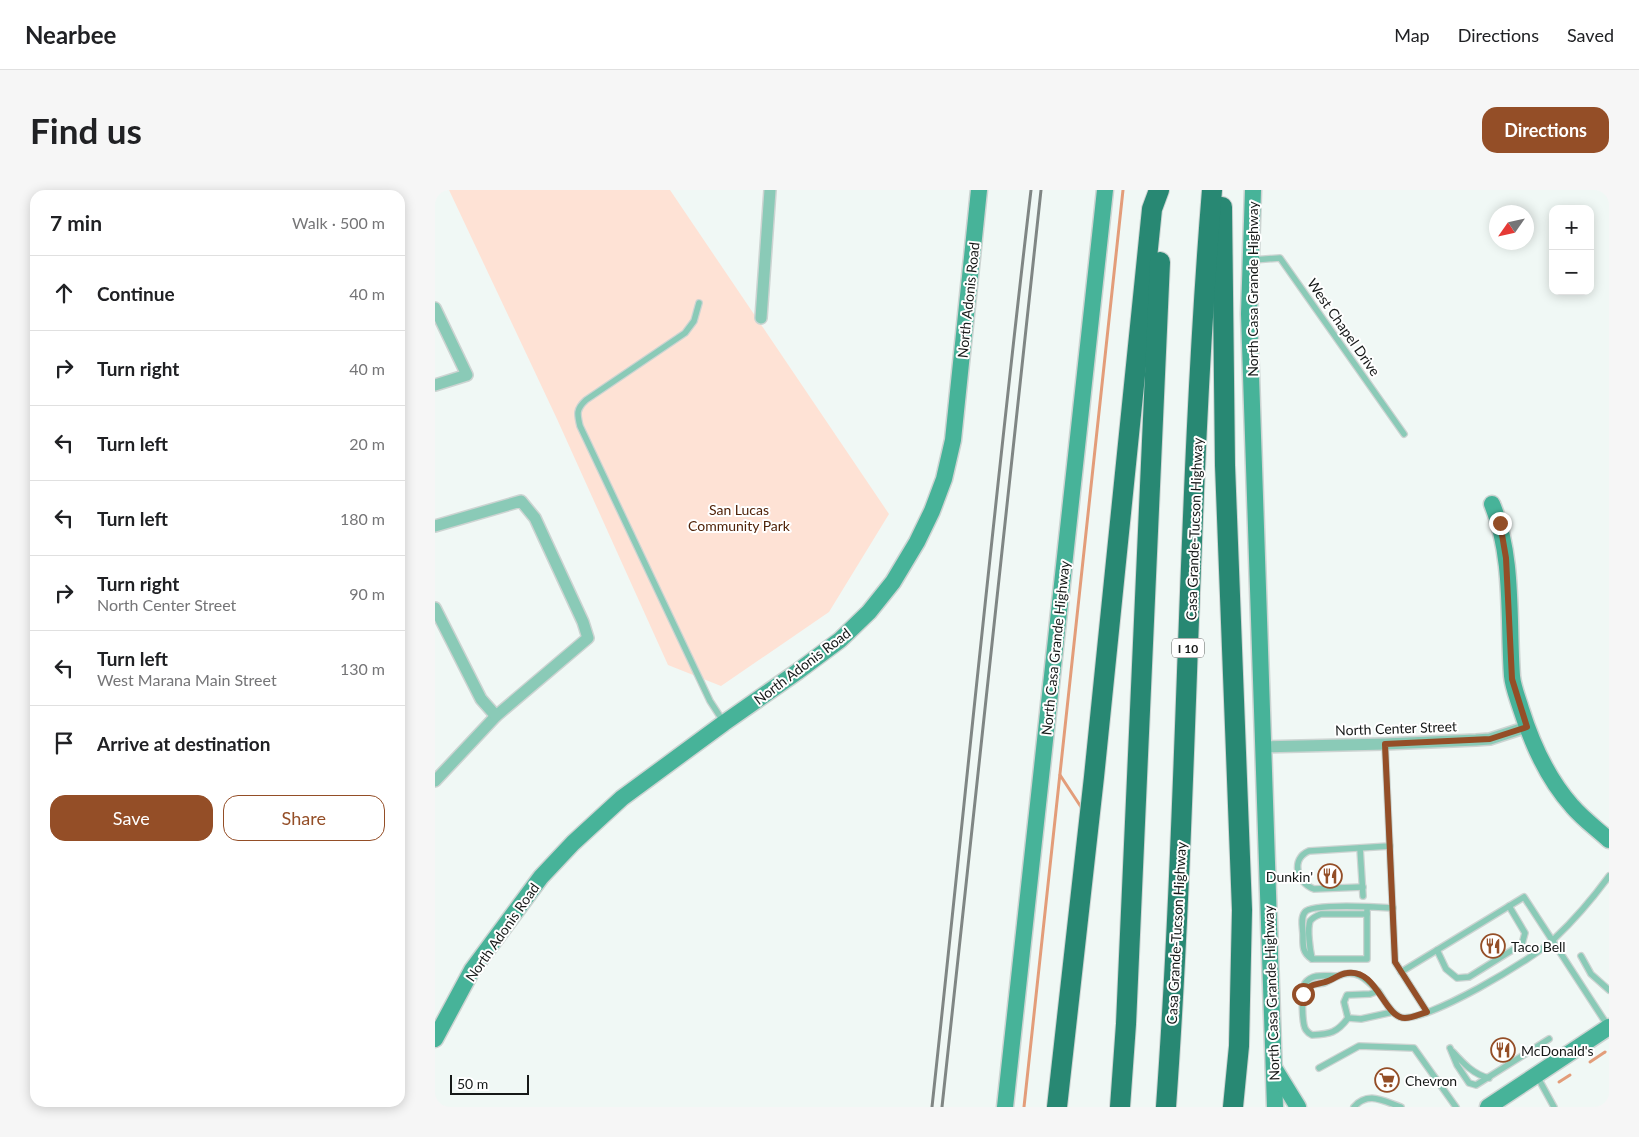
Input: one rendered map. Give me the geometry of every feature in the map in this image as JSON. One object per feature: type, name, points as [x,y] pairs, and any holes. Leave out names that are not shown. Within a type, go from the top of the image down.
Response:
[{"type":"highway","points":[[1057,1107],[1093,786],[1152,209],[1159,190]]},
{"type":"highway","points":[[1120,1107],[1126,1024],[1146,608],[1158,290],[1165,190]]},
{"type":"highway","name":"Casa Grande-Tucson Highway","points":[[1167,1107],[1176,968],[1202,339],[1212,190]]},
{"type":"highway","points":[[1222,190],[1225,465],[1242,910],[1239,1046],[1233,1107]]},
{"type":"street","points":[[761,318],[770,190]]},
{"type":"street","name":"North Adonis Road","points":[[435,1039],[472,970],[541,877],[573,843],[622,798],[840,640],[869,612],[893,582],[917,542],[932,511],[944,480],[953,440],[979,190]]},
{"type":"street","name":"North Casa Grande Highway","points":[[1005,1107],[1105,190]]},
{"type":"street","name":"North Casa Grande Highway","points":[[1253,190],[1249,314],[1275,1107]]},
{"type":"street","points":[[435,308],[467,374],[435,385]]},
{"type":"street","points":[[435,526],[521,501],[535,518],[583,622],[588,638],[496,716],[435,781]]},
{"type":"street","points":[[1492,504],[1500,523],[1506,558],[1512,679],[1527,727],[1538,755],[1561,792],[1584,818],[1609,840]]},
{"type":"street","points":[[435,608],[481,700],[496,716]]},
{"type":"street","name":"North Center Street","points":[[1264,746],[1385,744],[1490,739],[1527,727]]},
{"type":"street","points":[[1488,1107],[1608,1031]]},
{"type":"street","points":[[1273,1066],[1298,1107]]},
{"type":"lane","name":"West Chapel Drive","points":[[1250,260],[1279,258],[1404,434]]},
{"type":"lane","points":[[699,302],[694,321],[685,333],[586,400],[579,406],[577,413],[580,426],[683,645],[710,701],[724,723]]},
{"type":"lane","points":[[1385,744],[1395,962],[1427,1012]]},
{"type":"lane","points":[[1363,887],[1314,889],[1307,886],[1299,876],[1298,862],[1301,856],[1309,851],[1390,846]]},
{"type":"lane","points":[[1360,848],[1363,896]]},
{"type":"lane","points":[[1348,1018],[1338,1030],[1326,1034],[1312,1035],[1306,1030],[1304,1024],[1303,994],[1305,988],[1329,981],[1346,973],[1356,973],[1365,978],[1378,991],[1398,1016],[1405,1018],[1427,1012],[1469,994],[1497,978],[1553,940],[1609,876]]},
{"type":"lane","points":[[1401,972],[1524,897],[1553,940],[1608,1031]]},
{"type":"lane","points":[[1437,950],[1446,969],[1457,978],[1469,977],[1522,944],[1525,933],[1509,906]]},
{"type":"lane","points":[[1312,908],[1367,910],[1367,959],[1312,959],[1307,956],[1303,950],[1303,918],[1305,912],[1312,908]]},
{"type":"lane","points":[[1312,959],[1309,949],[1309,923],[1313,917],[1321,914],[1393,908]]},
{"type":"lane","points":[[1581,956],[1591,974],[1609,990]]},
{"type":"lane","points":[[1348,1018],[1344,1002],[1347,995],[1370,994],[1378,991]]},
{"type":"lane","points":[[1348,1018],[1361,1019],[1393,1012]]},
{"type":"lane","points":[[1489,1078],[1483,1077],[1464,1064],[1450,1048],[1457,1065],[1469,1083],[1479,1084],[1489,1078],[1549,1039]]},
{"type":"lane","points":[[1319,1068],[1359,1046],[1414,1048],[1455,1107]]},
{"type":"lane","points":[[1536,1075],[1553,1107]]},
{"type":"lane","points":[[1354,1107],[1359,1101],[1370,1097],[1401,1107]]},
{"type":"green space","name":"San Lucas Community Park","points":[[449,190],[670,190],[889,514],[829,612],[721,686],[668,665],[557,419]]},
{"type":"waterway","points":[[1024,1107],[1123,190]]},
{"type":"waterway","points":[[1060,775],[1081,807]]},
{"type":"waterway","points":[[1590,1062],[1605,1052]]},
{"type":"waterway","points":[[1559,1082],[1570,1075]]},
{"type":"railway","points":[[932,1107],[1031,190]]},
{"type":"railway","points":[[942,1107],[1041,190]]},
{"type":"place","name":"Dunkin'","points":[[1330,876]]},
{"type":"place","name":"Taco Bell","points":[[1493,946]]},
{"type":"place","name":"McDonald's","points":[[1503,1050]]},
{"type":"place","name":"Chevron","points":[[1387,1080]]},
{"type":"route","points":[[1303,994],[1305,988],[1311,985],[1324,983],[1346,973],[1356,973],[1365,978],[1378,991],[1398,1016],[1405,1018],[1427,1012],[1395,962],[1385,744],[1490,739],[1527,727],[1512,679],[1506,558],[1500,523]]}]
